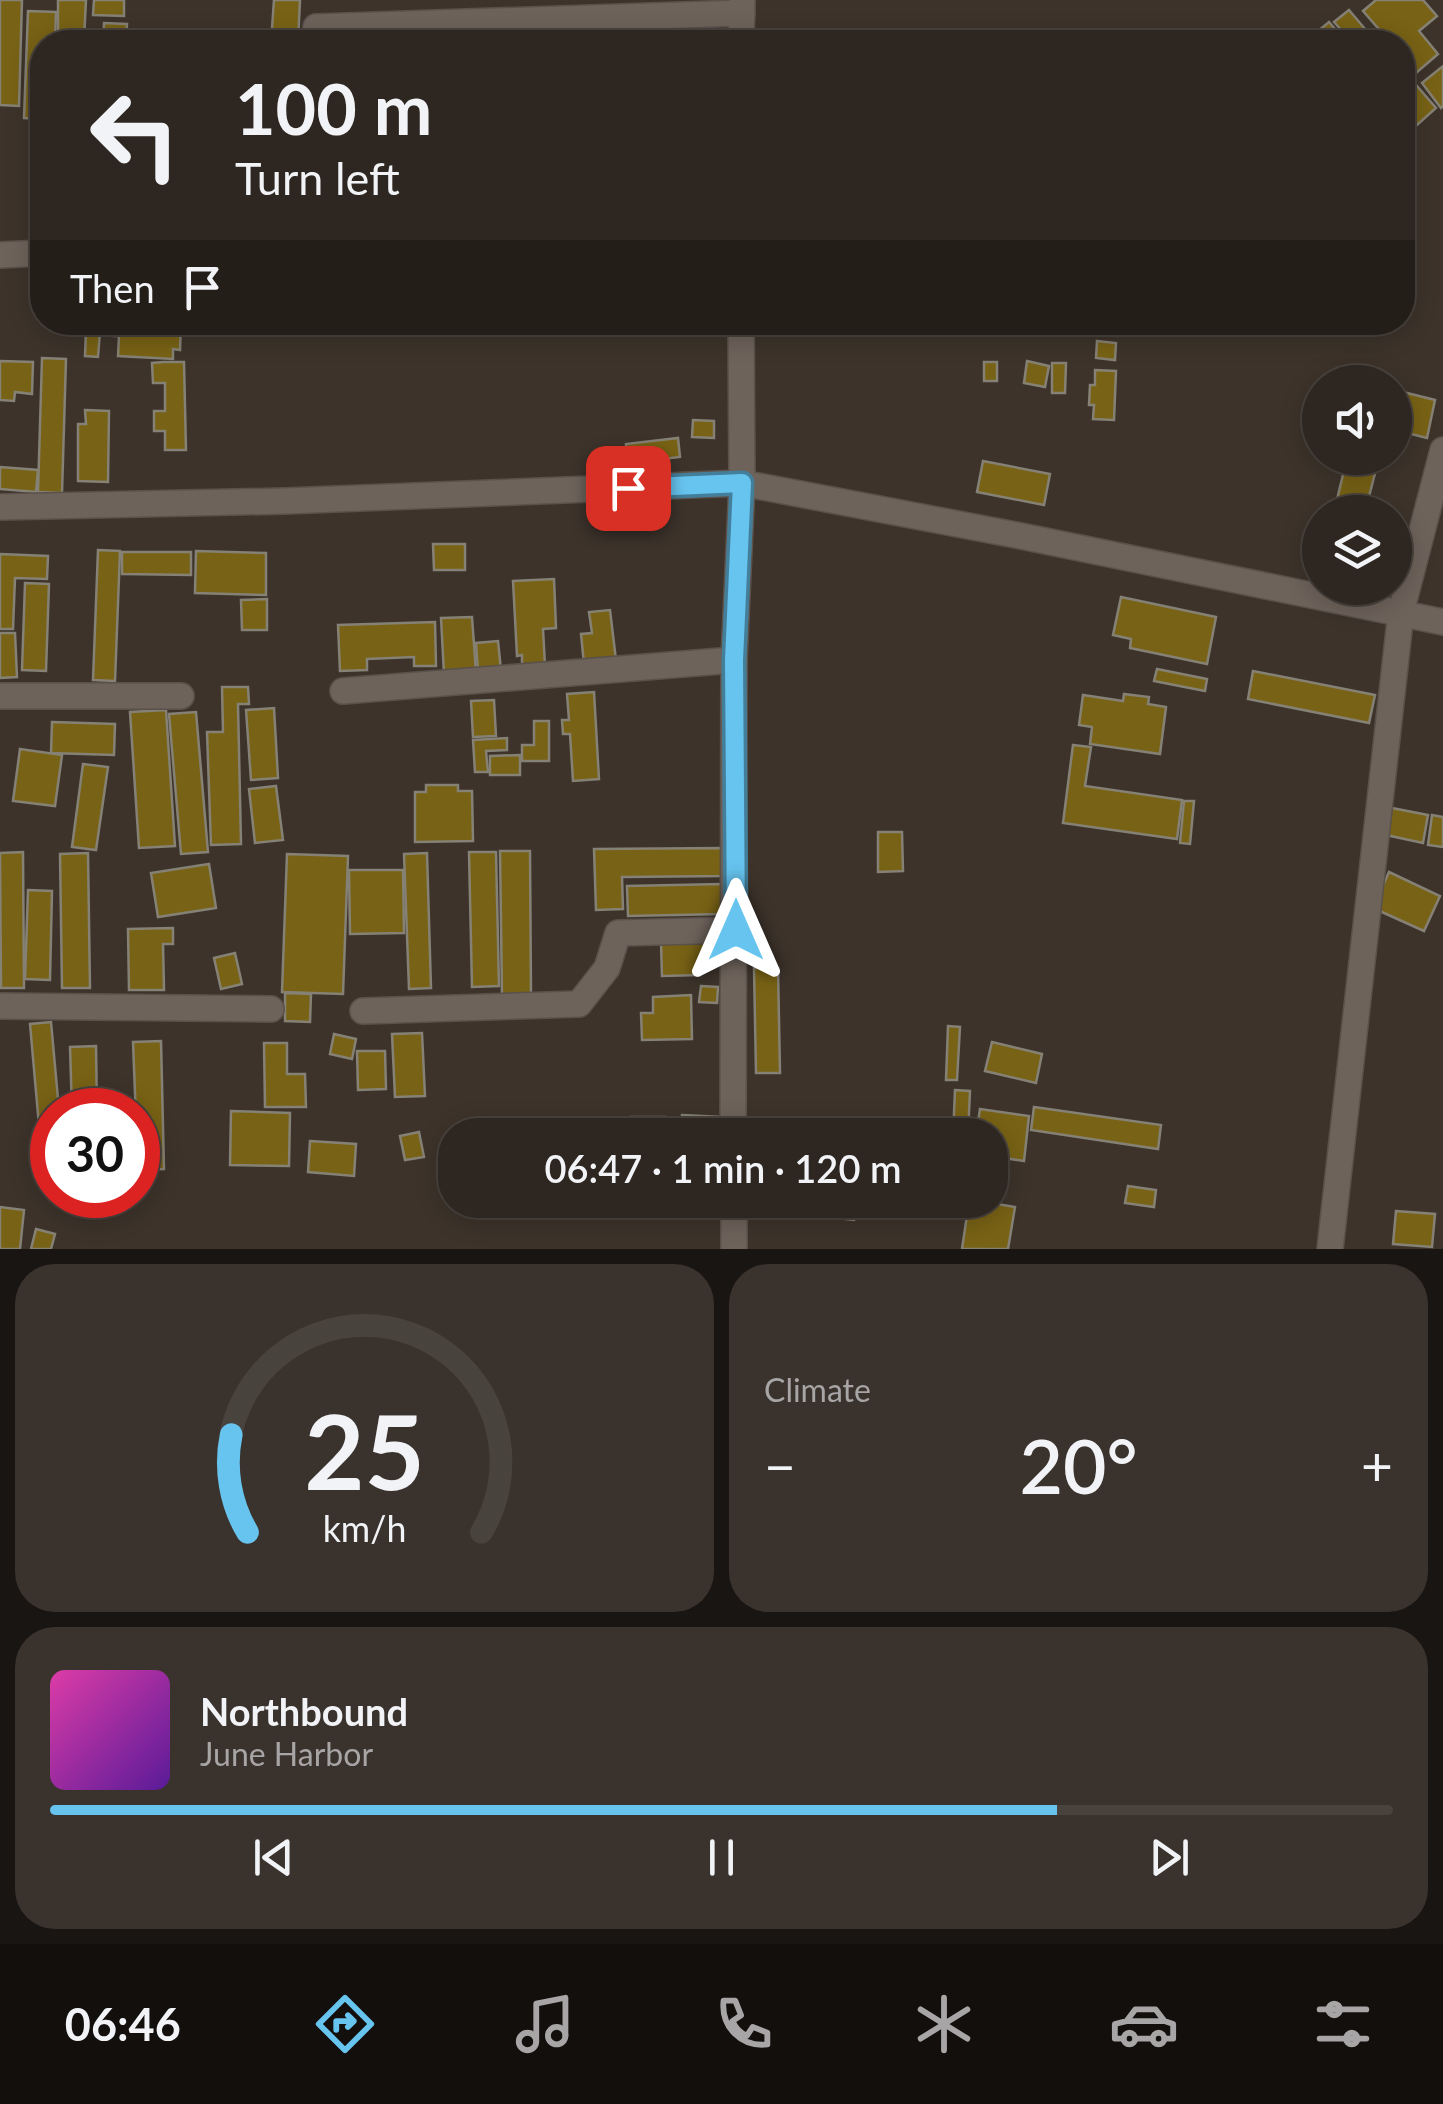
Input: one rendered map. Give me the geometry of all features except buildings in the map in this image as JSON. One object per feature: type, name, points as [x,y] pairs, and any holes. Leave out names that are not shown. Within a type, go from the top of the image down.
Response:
[{"type":"street","points":[[316,27],[742,7]]},
{"type":"street","points":[[0,255],[30,254]]},
{"type":"street","points":[[733,1118],[734,660],[742,483],[741,335]]},
{"type":"street","points":[[1330,1249],[1401,612],[1443,450]]},
{"type":"street","points":[[0,506],[285,501],[742,483],[1443,622]]},
{"type":"street","points":[[344,692],[734,660]]},
{"type":"street","points":[[0,696],[181,696]]},
{"type":"street","points":[[363,1011],[580,1004],[607,968],[618,934],[736,930]]},
{"type":"street","points":[[0,1006],[271,1010]]},
{"type":"street","points":[[734,1218],[734,1249]]},
{"type":"route","points":[[628,488],[742,483],[734,660],[736,930]]}]
